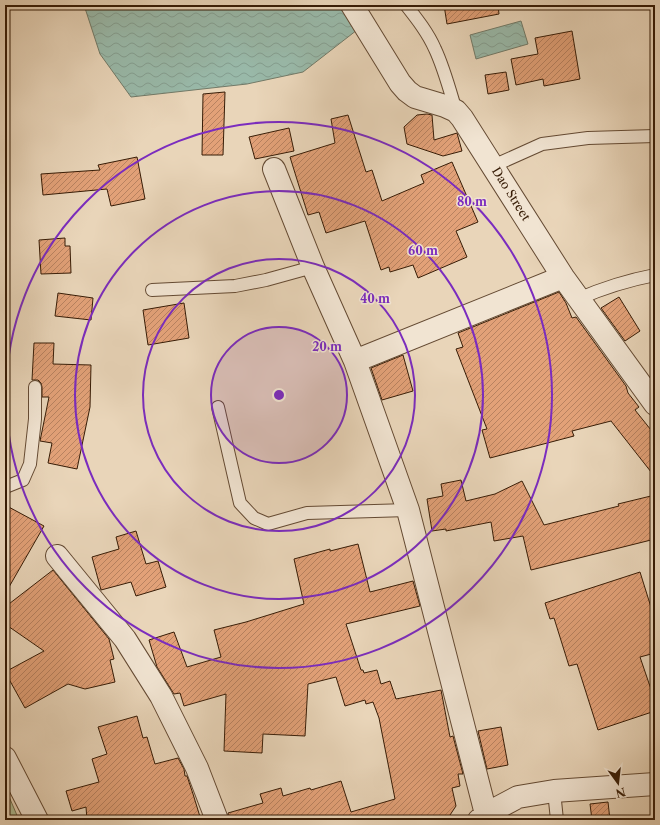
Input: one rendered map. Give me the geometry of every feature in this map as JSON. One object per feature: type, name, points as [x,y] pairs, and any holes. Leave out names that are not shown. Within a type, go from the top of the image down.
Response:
[{"type":"street","points":[[352,5],[400,83],[407,91],[415,98],[445,106],[456,111]]},
{"type":"street","name":"Dao Street","points":[[456,111],[493,166],[563,277],[655,404]]},
{"type":"street","points":[[274,169],[313,267],[355,361],[408,510],[482,817],[518,797],[554,792],[655,784]]},
{"type":"street","points":[[355,361],[563,277]]},
{"type":"street","points":[[57,556],[125,639],[161,696],[197,768],[217,820]]},
{"type":"street","points":[[5,758],[38,820]]},
{"type":"lane","points":[[406,5],[424,29],[436,50],[456,111]]},
{"type":"lane","points":[[493,166],[542,144],[588,138],[655,136]]},
{"type":"lane","points":[[152,290],[235,286],[266,280],[313,267]]},
{"type":"lane","points":[[578,299],[595,291],[639,278],[655,275]]},
{"type":"lane","points":[[5,486],[24,480],[30,464],[35,418],[35,387]]},
{"type":"lane","points":[[218,407],[240,504],[254,518],[268,524],[307,512],[408,510]]},
{"type":"lane","points":[[554,792],[556,820]]},
{"type":"shaded area","points":[[5,788],[7,792],[19,820],[5,820]]},
{"type":"water","points":[[84,5],[346,5],[357,30],[303,72],[247,84],[131,97],[100,54]]},
{"type":"water","points":[[521,21],[528,44],[476,59],[470,35]]},
{"type":"building","points":[[444,5],[498,5],[499,14],[447,24]]},
{"type":"building","points":[[572,31],[580,79],[544,86],[543,79],[516,85],[511,59],[538,54],[535,38]]},
{"type":"building","points":[[506,72],[509,90],[488,94],[485,75]]},
{"type":"building","points":[[225,92],[223,155],[202,155],[203,94]]},
{"type":"building","points":[[348,115],[366,172],[372,170],[382,201],[424,183],[421,175],[452,162],[478,222],[456,231],[467,257],[418,278],[413,265],[390,272],[389,267],[381,270],[365,221],[326,233],[319,212],[308,215],[290,157],[335,143],[331,119]]},
{"type":"building","points":[[417,115],[432,115],[434,140],[457,133],[462,151],[443,156],[407,144],[404,127]]},
{"type":"building","points":[[289,128],[294,151],[255,159],[249,137]]},
{"type":"building","points":[[137,157],[145,199],[111,206],[107,189],[43,195],[41,174],[100,170],[98,165]]},
{"type":"building","points":[[65,238],[65,246],[70,246],[71,273],[41,274],[39,240]]},
{"type":"building","points":[[559,292],[566,303],[572,318],[576,317],[626,386],[628,393],[639,407],[635,410],[655,435],[655,477],[611,421],[572,431],[574,436],[490,458],[482,430],[487,429],[456,349],[463,347],[458,333]]},
{"type":"building","points":[[58,293],[93,298],[91,320],[55,316]]},
{"type":"building","points":[[619,297],[640,331],[625,341],[601,308]]},
{"type":"building","points":[[184,303],[189,338],[148,345],[143,310]]},
{"type":"building","points":[[34,343],[54,343],[53,364],[91,365],[90,407],[77,469],[48,463],[52,443],[40,441],[49,397],[42,397],[41,383],[38,380],[32,380]]},
{"type":"building","points":[[403,355],[413,391],[382,400],[371,368]]},
{"type":"building","points":[[461,480],[466,501],[495,494],[522,481],[544,525],[619,506],[618,504],[655,495],[655,539],[531,570],[523,536],[494,541],[491,522],[446,531],[446,529],[432,531],[427,499],[443,496],[441,484]]},
{"type":"building","points":[[5,505],[44,526],[5,594]]},
{"type":"building","points":[[136,531],[146,564],[158,561],[166,587],[136,596],[131,582],[101,590],[92,557],[119,549],[116,537]]},
{"type":"building","points":[[358,544],[370,592],[413,581],[420,606],[346,624],[361,670],[363,670],[364,673],[377,670],[381,684],[390,681],[396,699],[441,690],[450,737],[453,736],[463,774],[458,774],[460,786],[452,788],[456,806],[450,815],[444,820],[229,820],[228,813],[263,803],[260,794],[281,788],[283,796],[310,788],[311,790],[341,781],[351,812],[395,799],[379,718],[373,702],[366,704],[365,700],[345,706],[336,677],[308,684],[305,736],[263,734],[262,753],[224,751],[226,694],[184,706],[180,693],[174,694],[157,667],[149,640],[174,632],[187,667],[221,657],[214,630],[304,604],[294,559],[330,549],[330,551]]},
{"type":"building","points":[[53,570],[109,639],[114,659],[110,660],[115,682],[85,689],[68,684],[25,708],[5,672],[44,651],[5,624],[5,607]]},
{"type":"building","points":[[640,572],[655,620],[655,653],[640,657],[655,701],[655,711],[598,730],[577,664],[569,666],[554,618],[550,619],[545,603]]},
{"type":"building","points":[[137,716],[143,738],[147,737],[155,764],[178,758],[184,769],[185,776],[187,776],[201,820],[87,820],[86,807],[72,811],[66,791],[99,782],[92,759],[107,754],[98,727]]},
{"type":"building","points":[[501,727],[508,765],[487,769],[478,731]]},
{"type":"building","points":[[608,802],[610,820],[592,820],[590,804]]}]
